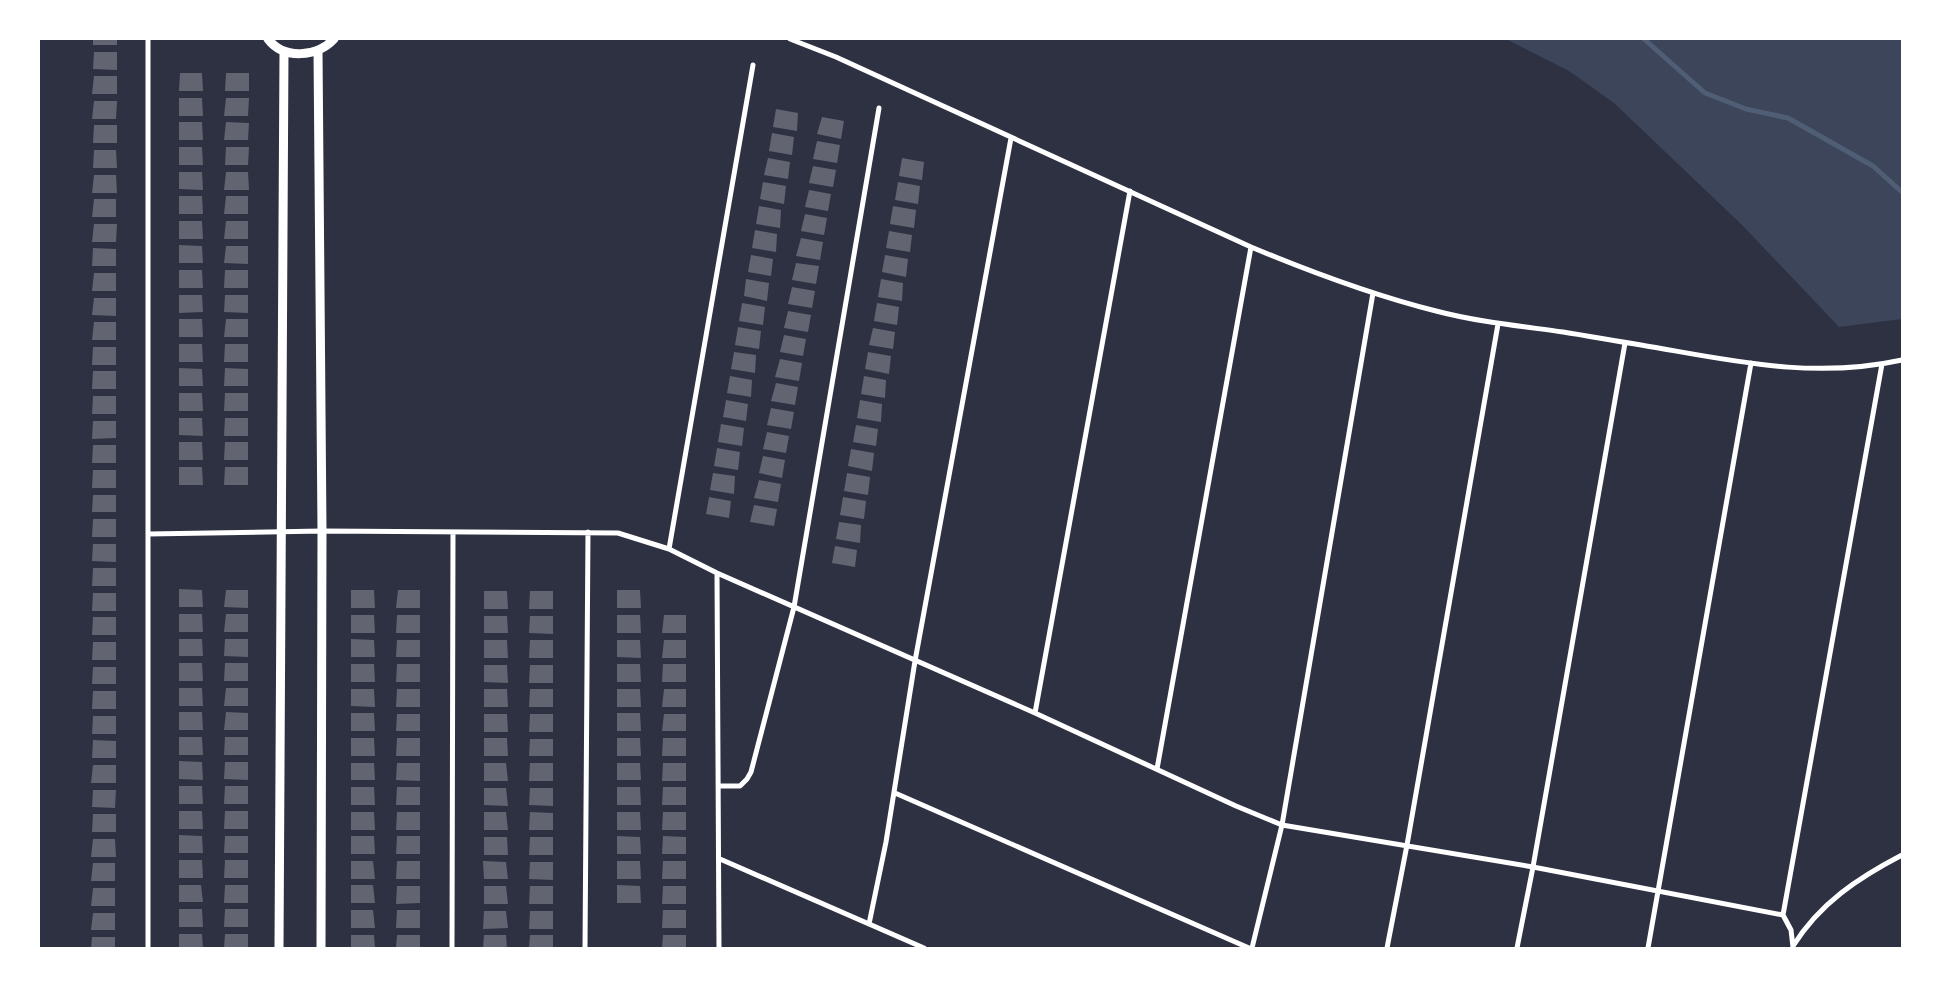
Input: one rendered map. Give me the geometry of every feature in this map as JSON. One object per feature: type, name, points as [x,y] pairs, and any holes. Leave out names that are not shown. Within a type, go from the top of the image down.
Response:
[{"type":"street","points":[[148,39],[148,948]]},
{"type":"street","points":[[268,39],[284,51],[301,54],[318,50],[334,39]]},
{"type":"street","points":[[790,39],[836,57],[1251,247],[1312,273],[1437,312],[1498,324],[1787,368],[1825,370],[1902,360]]},
{"type":"street","points":[[318,50],[322,531],[321,948]]},
{"type":"street","points":[[279,948],[284,51]]},
{"type":"street","points":[[669,549],[754,65]]},
{"type":"street","points":[[718,786],[740,786],[748,779],[751,772],[794,607],[879,108]]},
{"type":"street","points":[[869,924],[895,793],[915,661],[1011,138]]},
{"type":"street","points":[[1035,712],[1130,191]]},
{"type":"street","points":[[1157,769],[1251,247]]},
{"type":"street","points":[[895,793],[1250,948],[1282,825],[1373,293]]},
{"type":"street","points":[[1387,948],[1407,845],[1498,324]]},
{"type":"street","points":[[1517,948],[1533,867],[1625,343]]},
{"type":"street","points":[[1648,948],[1750,363]]},
{"type":"street","points":[[1793,947],[1791,930],[1784,915],[1882,364]]},
{"type":"street","points":[[148,534],[281,531],[618,533],[669,549],[717,573],[1035,712],[1282,825],[1533,867],[1784,915]]},
{"type":"street","points":[[585,948],[588,532]]},
{"type":"street","points":[[452,948],[453,533]]},
{"type":"street","points":[[717,573],[719,948]]},
{"type":"street","points":[[1793,947],[1820,910],[1843,890],[1875,869],[1902,855]]},
{"type":"street","points":[[720,859],[924,948]]},
{"type":"shaded area","points":[[1506,39],[1902,39],[1902,319],[1839,327],[1742,225],[1614,103],[1569,71]]},
{"type":"building","points":[[93,39],[117,39],[117,45],[93,45]]},
{"type":"building","points":[[94,52],[117,52],[117,70],[93,69]]},
{"type":"building","points":[[180,73],[202,73],[203,91],[179,91]]},
{"type":"building","points":[[226,73],[249,73],[249,91],[225,91]]},
{"type":"building","points":[[94,76],[117,76],[117,94],[92,94]]},
{"type":"building","points":[[179,98],[202,98],[203,116],[179,116]]},
{"type":"building","points":[[226,98],[249,98],[248,116],[224,116]]},
{"type":"building","points":[[94,101],[117,101],[116,119],[92,119]]},
{"type":"building","points":[[776,109],[798,113],[797,131],[773,127]]},
{"type":"building","points":[[822,117],[844,121],[841,139],[817,134]]},
{"type":"building","points":[[179,122],[202,122],[203,140],[179,140]]},
{"type":"building","points":[[226,122],[249,123],[248,140],[224,140]]},
{"type":"building","points":[[94,125],[117,125],[117,143],[93,143]]},
{"type":"building","points":[[772,133],[794,137],[792,155],[769,151]]},
{"type":"building","points":[[817,141],[840,145],[837,163],[813,159]]},
{"type":"building","points":[[179,147],[202,147],[203,165],[179,165]]},
{"type":"building","points":[[226,147],[249,147],[248,165],[225,165]]},
{"type":"building","points":[[94,150],[116,150],[117,168],[93,168]]},
{"type":"building","points":[[768,158],[790,162],[788,179],[764,175]]},
{"type":"building","points":[[902,158],[924,162],[922,180],[899,176]]},
{"type":"building","points":[[813,166],[836,170],[833,187],[809,183]]},
{"type":"building","points":[[179,172],[202,172],[203,190],[179,189]]},
{"type":"building","points":[[226,172],[248,172],[249,190],[224,190]]},
{"type":"building","points":[[94,175],[116,175],[117,193],[92,193]]},
{"type":"building","points":[[763,182],[786,186],[784,204],[760,199]]},
{"type":"building","points":[[898,182],[920,186],[918,204],[895,200]]},
{"type":"building","points":[[809,190],[831,194],[828,211],[805,207]]},
{"type":"building","points":[[179,196],[202,196],[203,214],[179,214]]},
{"type":"building","points":[[226,196],[248,196],[248,214],[224,214]]},
{"type":"building","points":[[94,199],[116,199],[116,217],[92,217]]},
{"type":"building","points":[[759,206],[781,210],[780,228],[756,224]]},
{"type":"building","points":[[893,206],[916,210],[914,228],[890,224]]},
{"type":"building","points":[[805,214],[827,218],[824,235],[801,231]]},
{"type":"building","points":[[179,221],[202,221],[203,239],[179,239]]},
{"type":"building","points":[[226,221],[248,221],[248,239],[224,239]]},
{"type":"building","points":[[94,224],[117,224],[116,242],[92,242]]},
{"type":"building","points":[[755,230],[777,234],[776,252],[752,248]]},
{"type":"building","points":[[889,231],[912,235],[910,252],[886,248]]},
{"type":"building","points":[[801,238],[823,242],[820,260],[796,256]]},
{"type":"building","points":[[179,245],[202,246],[203,263],[179,263]]},
{"type":"building","points":[[226,246],[248,246],[248,264],[224,263]]},
{"type":"building","points":[[93,248],[116,249],[116,266],[92,266]]},
{"type":"building","points":[[751,255],[773,259],[771,276],[748,272]]},
{"type":"building","points":[[885,255],[908,259],[906,277],[882,272]]},
{"type":"building","points":[[796,263],[819,266],[816,284],[792,280]]},
{"type":"building","points":[[179,270],[202,270],[203,288],[179,288]]},
{"type":"building","points":[[225,270],[248,270],[248,288],[224,288]]},
{"type":"building","points":[[94,273],[116,273],[116,291],[92,291]]},
{"type":"building","points":[[746,279],[769,283],[767,301],[744,296]]},
{"type":"building","points":[[881,279],[903,283],[902,301],[878,297]]},
{"type":"building","points":[[792,287],[815,291],[812,308],[788,304]]},
{"type":"building","points":[[179,295],[202,295],[203,312],[179,313]]},
{"type":"building","points":[[225,295],[248,295],[248,313],[224,312]]},
{"type":"building","points":[[94,298],[116,298],[116,316],[92,315]]},
{"type":"building","points":[[742,303],[765,307],[763,325],[739,321]]},
{"type":"building","points":[[877,303],[899,307],[897,325],[874,321]]},
{"type":"building","points":[[788,311],[811,315],[808,332],[784,328]]},
{"type":"building","points":[[179,319],[202,319],[203,337],[179,337]]},
{"type":"building","points":[[226,319],[248,319],[248,337],[224,337]]},
{"type":"building","points":[[94,322],[116,322],[116,340],[92,340]]},
{"type":"building","points":[[738,327],[761,331],[759,349],[735,345]]},
{"type":"building","points":[[873,328],[895,332],[893,349],[869,345]]},
{"type":"building","points":[[784,335],[806,339],[803,356],[780,352]]},
{"type":"building","points":[[179,344],[202,344],[203,362],[179,362]]},
{"type":"building","points":[[225,344],[248,344],[248,362],[224,362]]},
{"type":"building","points":[[93,347],[116,347],[116,365],[92,365]]},
{"type":"building","points":[[734,352],[756,355],[755,373],[731,369]]},
{"type":"building","points":[[868,352],[891,356],[889,374],[865,369]]},
{"type":"building","points":[[780,359],[802,363],[799,381],[775,377]]},
{"type":"building","points":[[179,368],[202,369],[203,386],[179,386]]},
{"type":"building","points":[[225,368],[248,369],[248,386],[224,386]]},
{"type":"building","points":[[93,371],[116,371],[116,389],[92,389]]},
{"type":"building","points":[[730,376],[752,380],[751,397],[727,393]]},
{"type":"building","points":[[864,376],[886,380],[885,398],[861,394]]},
{"type":"building","points":[[776,383],[798,387],[795,405],[771,401]]},
{"type":"building","points":[[179,393],[202,393],[203,411],[179,411]]},
{"type":"building","points":[[225,393],[248,393],[248,411],[224,411]]},
{"type":"building","points":[[93,396],[116,396],[116,414],[92,414]]},
{"type":"building","points":[[726,400],[748,404],[746,421],[723,417]]},
{"type":"building","points":[[860,400],[882,404],[881,422],[857,418]]},
{"type":"building","points":[[771,408],[794,412],[791,429],[767,425]]},
{"type":"building","points":[[179,418],[202,418],[203,436],[179,435]]},
{"type":"building","points":[[225,418],[248,418],[248,436],[224,436]]},
{"type":"building","points":[[93,421],[116,421],[116,438],[92,439]]},
{"type":"building","points":[[721,424],[744,428],[742,446],[718,442]]},
{"type":"building","points":[[856,425],[878,429],[876,446],[853,442]]},
{"type":"building","points":[[767,432],[789,436],[786,453],[763,449]]},
{"type":"building","points":[[179,442],[202,442],[203,460],[179,460]]},
{"type":"building","points":[[225,442],[248,442],[248,460],[224,460]]},
{"type":"building","points":[[93,445],[116,445],[116,463],[92,463]]},
{"type":"building","points":[[717,448],[740,452],[738,470],[714,466]]},
{"type":"building","points":[[851,449],[874,453],[872,471],[848,466]]},
{"type":"building","points":[[763,456],[785,460],[782,478],[759,473]]},
{"type":"building","points":[[179,467],[202,467],[203,485],[179,485]]},
{"type":"building","points":[[225,467],[248,467],[248,485],[224,485]]},
{"type":"building","points":[[93,470],[116,470],[116,488],[92,488]]},
{"type":"building","points":[[713,473],[735,476],[734,494],[710,490]]},
{"type":"building","points":[[847,473],[870,477],[868,495],[844,491]]},
{"type":"building","points":[[759,480],[781,484],[778,502],[754,498]]},
{"type":"building","points":[[93,495],[116,495],[116,512],[92,512]]},
{"type":"building","points":[[709,497],[731,501],[729,518],[706,514]]},
{"type":"building","points":[[843,497],[866,501],[864,519],[840,515]]},
{"type":"building","points":[[754,505],[777,509],[774,526],[750,522]]},
{"type":"building","points":[[93,519],[116,519],[116,537],[92,537]]},
{"type":"building","points":[[839,522],[861,525],[860,543],[836,539]]},
{"type":"building","points":[[93,544],[116,544],[116,562],[92,561]]},
{"type":"building","points":[[835,546],[857,550],[855,567],[832,563]]},
{"type":"building","points":[[93,568],[116,568],[116,586],[92,586]]},
{"type":"building","points":[[179,589],[202,590],[203,607],[179,607]]},
{"type":"building","points":[[226,590],[248,590],[248,608],[224,607]]},
{"type":"building","points":[[351,590],[374,590],[375,608],[351,608]]},
{"type":"building","points":[[398,590],[420,590],[420,608],[396,608]]},
{"type":"building","points":[[617,590],[640,590],[641,608],[617,608]]},
{"type":"building","points":[[484,591],[507,591],[508,609],[484,609]]},
{"type":"building","points":[[530,591],[553,591],[553,609],[529,609]]},
{"type":"building","points":[[93,593],[116,593],[116,611],[92,611]]},
{"type":"building","points":[[179,614],[202,614],[203,632],[179,632]]},
{"type":"building","points":[[226,614],[248,614],[248,632],[224,632]]},
{"type":"building","points":[[351,615],[374,615],[375,633],[351,633]]},
{"type":"building","points":[[397,615],[420,615],[420,633],[396,633]]},
{"type":"building","points":[[617,615],[640,615],[641,633],[617,633]]},
{"type":"building","points":[[664,615],[686,615],[686,633],[662,633]]},
{"type":"building","points":[[484,616],[507,616],[508,633],[484,633]]},
{"type":"building","points":[[530,616],[553,616],[553,634],[529,633]]},
{"type":"building","points":[[93,617],[116,617],[116,635],[92,635]]},
{"type":"building","points":[[179,639],[202,639],[203,656],[179,656]]},
{"type":"building","points":[[225,639],[248,639],[248,657],[224,656]]},
{"type":"building","points":[[351,639],[374,640],[375,657],[351,657]]},
{"type":"building","points":[[397,640],[420,640],[420,657],[396,657]]},
{"type":"building","points":[[484,640],[507,640],[508,658],[484,658]]},
{"type":"building","points":[[530,640],[553,640],[553,658],[529,658]]},
{"type":"building","points":[[617,640],[640,640],[641,658],[617,657]]},
{"type":"building","points":[[664,640],[686,640],[686,658],[662,658]]},
{"type":"building","points":[[93,642],[116,642],[116,660],[92,660]]},
{"type":"building","points":[[179,663],[202,663],[203,681],[179,681]]},
{"type":"building","points":[[225,663],[248,663],[248,681],[224,681]]},
{"type":"building","points":[[351,664],[374,664],[375,682],[351,682]]},
{"type":"building","points":[[397,664],[420,664],[420,682],[396,682]]},
{"type":"building","points":[[617,664],[640,664],[641,682],[617,682]]},
{"type":"building","points":[[663,664],[686,664],[686,682],[662,682]]},
{"type":"building","points":[[484,665],[507,665],[508,683],[484,682]]},
{"type":"building","points":[[530,665],[553,665],[553,683],[529,683]]},
{"type":"building","points":[[93,667],[116,667],[116,684],[92,684]]},
{"type":"building","points":[[179,688],[202,688],[203,706],[179,706]]},
{"type":"building","points":[[226,688],[248,688],[248,706],[224,706]]},
{"type":"building","points":[[351,689],[374,689],[375,707],[351,706]]},
{"type":"building","points":[[397,689],[420,689],[420,707],[396,707]]},
{"type":"building","points":[[484,689],[507,689],[508,707],[484,707]]},
{"type":"building","points":[[530,689],[553,689],[553,707],[529,707]]},
{"type":"building","points":[[617,689],[640,689],[641,707],[617,707]]},
{"type":"building","points":[[664,689],[686,689],[686,707],[662,707]]},
{"type":"building","points":[[93,691],[116,691],[116,709],[92,709]]},
{"type":"building","points":[[179,712],[202,712],[203,730],[179,730]]},
{"type":"building","points":[[226,712],[248,713],[248,730],[224,730]]},
{"type":"building","points":[[351,713],[374,713],[375,731],[351,731]]},
{"type":"building","points":[[617,713],[640,713],[641,731],[617,731]]},
{"type":"building","points":[[397,714],[420,714],[420,731],[396,731]]},
{"type":"building","points":[[484,714],[507,714],[508,732],[484,732]]},
{"type":"building","points":[[530,714],[553,714],[553,732],[529,732]]},
{"type":"building","points":[[664,714],[686,714],[686,731],[662,731]]},
{"type":"building","points":[[93,716],[116,716],[116,734],[92,734]]},
{"type":"building","points":[[179,737],[202,737],[203,755],[179,755]]},
{"type":"building","points":[[225,737],[248,737],[248,755],[224,755]]},
{"type":"building","points":[[351,738],[374,738],[375,756],[351,756]]},
{"type":"building","points":[[397,738],[420,738],[420,756],[396,756]]},
{"type":"building","points":[[484,738],[507,738],[508,756],[484,756]]},
{"type":"building","points":[[617,738],[640,738],[641,756],[617,756]]},
{"type":"building","points":[[663,738],[686,738],[686,756],[662,756]]},
{"type":"building","points":[[530,739],[553,739],[553,756],[529,756]]},
{"type":"building","points":[[93,740],[116,741],[116,758],[92,758]]},
{"type":"building","points":[[179,761],[202,762],[203,780],[179,779]]},
{"type":"building","points":[[225,762],[248,762],[248,780],[224,779]]},
{"type":"building","points":[[351,763],[374,763],[375,780],[351,780]]},
{"type":"building","points":[[397,763],[420,763],[420,781],[396,780]]},
{"type":"building","points":[[484,763],[506,763],[508,781],[484,781]]},
{"type":"building","points":[[530,763],[553,763],[553,781],[529,781]]},
{"type":"building","points":[[617,763],[640,763],[641,780],[617,780]]},
{"type":"building","points":[[663,763],[686,763],[686,781],[662,781]]},
{"type":"building","points":[[93,765],[116,765],[116,783],[91,783]]},
{"type":"building","points":[[179,786],[202,786],[203,804],[179,804]]},
{"type":"building","points":[[225,786],[248,786],[248,804],[224,804]]},
{"type":"building","points":[[351,787],[374,787],[375,805],[351,805]]},
{"type":"building","points":[[397,787],[420,787],[420,805],[396,805]]},
{"type":"building","points":[[617,787],[640,787],[641,805],[617,805]]},
{"type":"building","points":[[663,787],[686,787],[686,805],[662,805]]},
{"type":"building","points":[[484,788],[506,788],[508,806],[484,805]]},
{"type":"building","points":[[530,788],[553,788],[553,806],[529,805]]},
{"type":"building","points":[[93,790],[116,790],[115,808],[92,807]]},
{"type":"building","points":[[179,811],[202,811],[203,829],[179,829]]},
{"type":"building","points":[[225,811],[248,811],[248,829],[224,829]]},
{"type":"building","points":[[351,812],[374,812],[375,830],[351,830]]},
{"type":"building","points":[[397,812],[420,812],[420,830],[396,830]]},
{"type":"building","points":[[484,812],[506,812],[508,830],[484,830]]},
{"type":"building","points":[[530,812],[553,813],[553,830],[529,830]]},
{"type":"building","points":[[617,812],[640,812],[641,830],[617,830]]},
{"type":"building","points":[[663,812],[686,812],[686,830],[662,830]]},
{"type":"building","points":[[93,814],[116,814],[116,832],[92,832]]},
{"type":"building","points":[[179,835],[202,836],[203,853],[179,853]]},
{"type":"building","points":[[225,836],[248,836],[248,853],[224,853]]},
{"type":"building","points":[[351,836],[374,836],[375,854],[351,854]]},
{"type":"building","points":[[397,836],[420,836],[420,854],[396,854]]},
{"type":"building","points":[[617,836],[640,837],[641,854],[617,854]]},
{"type":"building","points":[[663,836],[686,837],[686,854],[662,854]]},
{"type":"building","points":[[484,837],[507,837],[508,855],[484,855]]},
{"type":"building","points":[[530,837],[553,837],[553,855],[529,855]]},
{"type":"building","points":[[93,839],[115,839],[116,857],[91,857]]},
{"type":"building","points":[[179,860],[202,860],[203,878],[179,878]]},
{"type":"building","points":[[225,860],[248,860],[248,878],[224,878]]},
{"type":"building","points":[[351,861],[373,861],[375,879],[351,879]]},
{"type":"building","points":[[397,861],[420,861],[420,879],[396,879]]},
{"type":"building","points":[[483,861],[506,862],[508,879],[484,879]]},
{"type":"building","points":[[617,861],[640,861],[641,879],[617,879]]},
{"type":"building","points":[[663,861],[686,861],[686,879],[662,879]]},
{"type":"building","points":[[530,862],[553,862],[553,880],[529,879]]},
{"type":"building","points":[[93,863],[115,863],[115,881],[91,881]]},
{"type":"building","points":[[179,885],[201,885],[203,902],[179,902]]},
{"type":"building","points":[[225,885],[248,885],[248,903],[224,903]]},
{"type":"building","points":[[351,885],[373,885],[375,903],[351,903]]},
{"type":"building","points":[[617,885],[640,886],[641,903],[617,903]]},
{"type":"building","points":[[397,886],[420,886],[420,903],[396,904]]},
{"type":"building","points":[[484,886],[506,886],[508,904],[484,904]]},
{"type":"building","points":[[530,886],[553,886],[553,904],[529,904]]},
{"type":"building","points":[[663,886],[686,886],[686,904],[662,904]]},
{"type":"building","points":[[93,888],[115,888],[115,906],[91,906]]},
{"type":"building","points":[[179,909],[202,909],[203,927],[179,927]]},
{"type":"building","points":[[225,909],[248,909],[248,927],[224,927]]},
{"type":"building","points":[[351,910],[373,910],[375,928],[351,928]]},
{"type":"building","points":[[397,910],[420,910],[420,928],[396,928]]},
{"type":"building","points":[[663,910],[686,910],[686,928],[662,928]]},
{"type":"building","points":[[484,911],[506,911],[508,928],[483,929]]},
{"type":"building","points":[[530,911],[553,911],[553,929],[529,929]]},
{"type":"building","points":[[93,913],[115,913],[115,930],[91,930]]},
{"type":"building","points":[[179,934],[202,934],[203,948],[179,948]]},
{"type":"building","points":[[225,934],[248,934],[248,948],[224,948]]},
{"type":"building","points":[[351,935],[374,935],[375,948],[351,948]]},
{"type":"building","points":[[397,935],[420,935],[420,948],[396,948]]},
{"type":"building","points":[[484,935],[506,935],[507,948],[483,948]]},
{"type":"building","points":[[530,935],[553,935],[553,948],[529,948]]},
{"type":"building","points":[[663,935],[686,935],[686,948],[662,948]]},
{"type":"building","points":[[92,937],[115,937],[115,948],[91,948]]},
{"type":"waterway","points":[[1644,39],[1705,93],[1746,109],[1788,118],[1873,166],[1902,192]]}]
